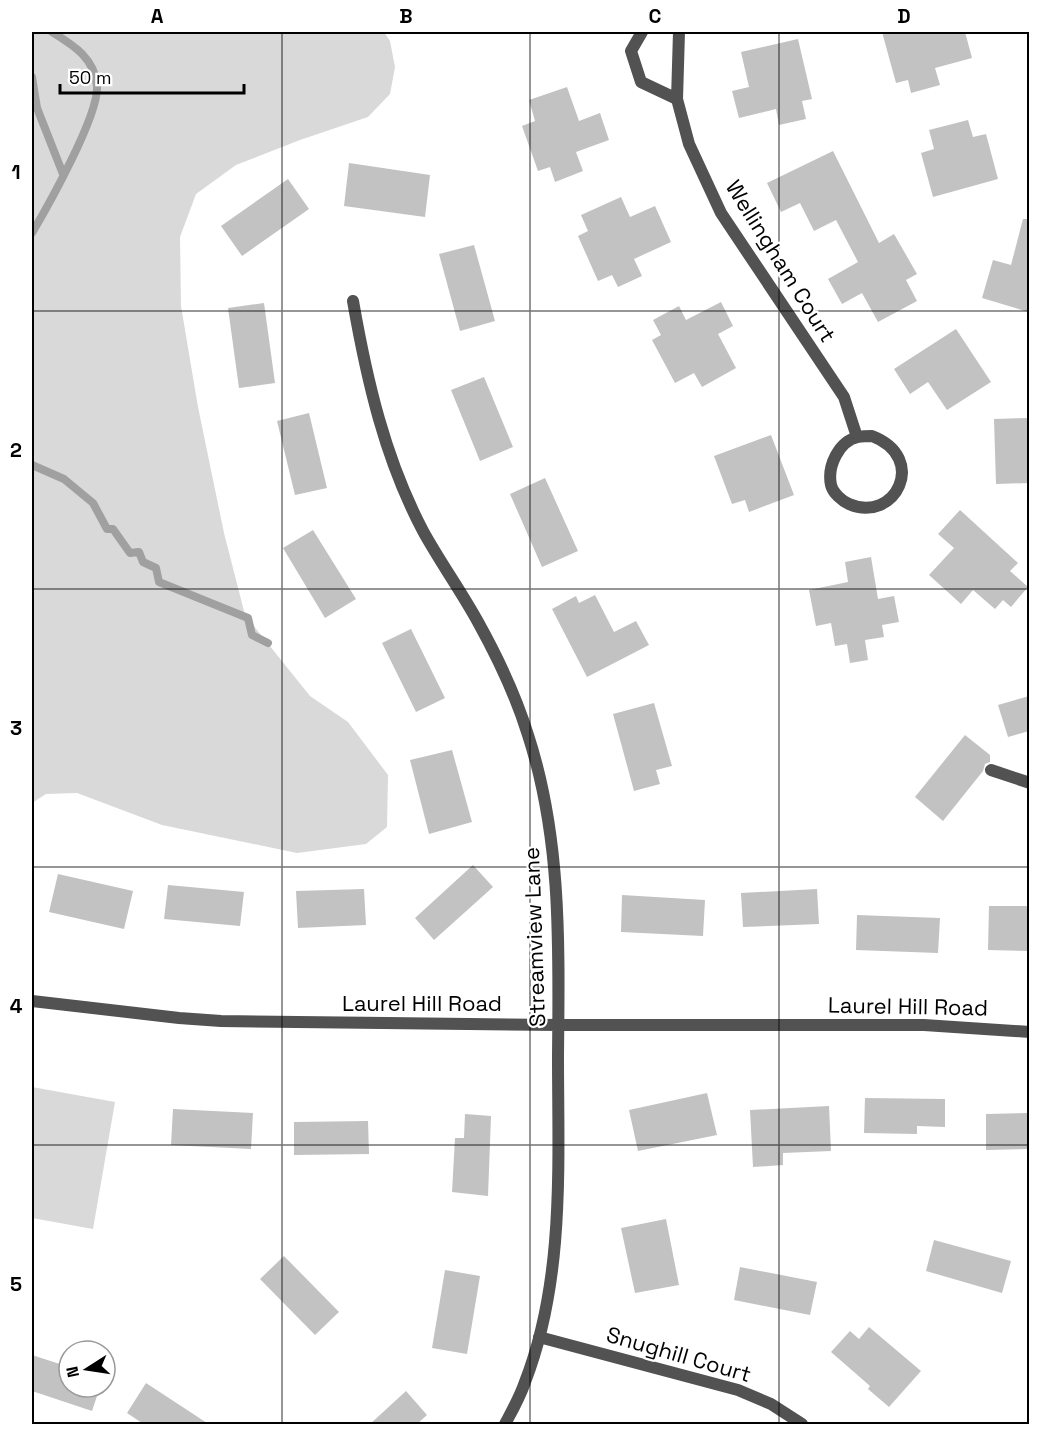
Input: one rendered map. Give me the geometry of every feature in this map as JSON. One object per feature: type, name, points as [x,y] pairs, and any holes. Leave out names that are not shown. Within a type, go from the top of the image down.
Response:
[{"type":"street","points":[[642,32],[631,51],[641,82],[677,99]]},
{"type":"street","name":"Wellingham Court","points":[[680,32],[677,99],[689,144],[721,213],[844,397],[857,437]]},
{"type":"street","name":"Streamview Lane","points":[[353,301],[366,373],[388,449],[407,498],[424,532],[478,620],[504,671],[528,734],[543,787],[553,839],[558,906],[557,1220],[551,1280],[539,1337],[525,1383],[505,1425]]},
{"type":"street","points":[[872,436],[887,442],[900,457],[902,479],[893,497],[878,506],[860,509],[843,502],[832,486],[831,466],[842,447],[857,437],[872,436]]},
{"type":"street","points":[[991,770],[1029,783]]},
{"type":"street","name":"Laurel Hill Road","points":[[32,1000],[221,1021],[559,1025],[924,1025],[1029,1032]]},
{"type":"street","name":"Snughill Court","points":[[539,1337],[738,1390],[771,1404],[802,1425]]},
{"type":"shaded area","points":[[32,32],[384,32],[390,41],[395,67],[390,94],[368,117],[236,165],[196,194],[180,237],[181,306],[198,407],[224,533],[245,615],[310,696],[348,722],[388,775],[387,827],[366,844],[297,853],[162,825],[77,793],[46,794],[32,803]]},
{"type":"shaded area","points":[[32,1087],[115,1102],[93,1229],[32,1218]]},
{"type":"building","points":[[882,32],[965,32],[972,58],[935,68],[940,85],[911,93],[908,80],[896,83]]},
{"type":"building","points":[[798,39],[812,99],[802,101],[806,119],[779,125],[776,109],[739,118],[732,91],[749,87],[741,52]]},
{"type":"building","points":[[567,87],[579,121],[600,113],[609,140],[576,152],[583,171],[555,182],[550,167],[538,171],[522,126],[535,121],[529,100]]},
{"type":"building","points":[[968,120],[973,137],[986,134],[998,179],[933,197],[921,153],[934,149],[929,130]]},
{"type":"building","points":[[833,151],[879,243],[894,234],[917,274],[906,280],[917,301],[878,322],[862,293],[842,304],[828,279],[858,262],[836,220],[814,231],[800,203],[781,212],[767,183]]},
{"type":"building","points":[[349,163],[430,175],[425,217],[344,206]]},
{"type":"building","points":[[288,179],[309,209],[242,256],[221,226]]},
{"type":"building","points":[[621,197],[630,217],[655,206],[671,242],[634,259],[642,276],[618,287],[612,275],[598,281],[578,236],[588,231],[581,215]]},
{"type":"building","points":[[1023,219],[1029,219],[1029,312],[982,298],[993,260],[1011,265]]},
{"type":"building","points":[[474,245],[495,321],[460,331],[439,254]]},
{"type":"building","points":[[721,302],[733,326],[718,334],[736,368],[702,387],[694,373],[675,383],[652,340],[661,335],[653,320],[679,306],[686,320]]},
{"type":"building","points":[[264,303],[275,383],[239,388],[228,308]]},
{"type":"building","points":[[956,329],[991,382],[947,410],[928,382],[910,394],[894,369]]},
{"type":"building","points":[[484,377],[513,447],[480,461],[451,390]]},
{"type":"building","points":[[309,413],[327,488],[295,495],[277,421]]},
{"type":"building","points":[[1029,418],[1029,483],[996,484],[994,419]]},
{"type":"building","points":[[771,435],[794,495],[749,512],[745,500],[732,504],[714,456]]},
{"type":"building","points":[[545,478],[578,551],[542,567],[510,494]]},
{"type":"building","points":[[960,510],[1018,563],[1010,571],[1028,587],[1011,607],[1003,600],[995,609],[973,590],[961,604],[929,575],[954,548],[938,534]]},
{"type":"building","points":[[313,530],[356,599],[325,618],[283,548]]},
{"type":"building","points":[[871,557],[878,599],[894,596],[899,622],[882,625],[884,637],[865,640],[868,660],[850,663],[847,644],[835,646],[831,623],[816,626],[809,590],[848,582],[845,562]]},
{"type":"building","points":[[595,595],[614,632],[636,621],[649,645],[587,677],[552,609],[576,596],[579,603]]},
{"type":"building","points":[[411,629],[445,698],[416,712],[382,643]]},
{"type":"building","points":[[1029,696],[1029,731],[1008,737],[998,705]]},
{"type":"building","points":[[654,703],[672,766],[656,770],[660,784],[634,791],[613,714]]},
{"type":"building","points":[[965,735],[990,755],[990,762],[985,764],[983,771],[943,821],[915,797]]},
{"type":"building","points":[[452,750],[472,822],[429,834],[410,760]]},
{"type":"building","points":[[473,865],[493,887],[434,940],[415,918]]},
{"type":"building","points":[[58,874],[133,891],[124,929],[49,912]]},
{"type":"building","points":[[168,885],[244,892],[240,926],[164,919]]},
{"type":"building","points":[[364,889],[366,925],[298,928],[296,891]]},
{"type":"building","points":[[817,889],[819,924],[743,927],[741,893]]},
{"type":"building","points":[[622,895],[705,900],[703,936],[621,932]]},
{"type":"building","points":[[989,906],[1029,906],[1029,951],[988,950]]},
{"type":"building","points":[[857,915],[940,918],[938,953],[856,950]]},
{"type":"building","points":[[707,1093],[717,1135],[638,1151],[629,1110]]},
{"type":"building","points":[[865,1098],[945,1099],[945,1127],[917,1126],[917,1134],[864,1133]]},
{"type":"building","points":[[829,1106],[831,1151],[783,1153],[783,1165],[753,1167],[750,1110]]},
{"type":"building","points":[[173,1109],[253,1113],[251,1149],[171,1145]]},
{"type":"building","points":[[1029,1113],[1029,1149],[986,1150],[986,1114]]},
{"type":"building","points":[[465,1114],[491,1116],[488,1196],[452,1192],[455,1138],[464,1138]]},
{"type":"building","points":[[368,1121],[369,1154],[294,1155],[294,1122]]},
{"type":"building","points":[[666,1219],[679,1285],[635,1293],[621,1228]]},
{"type":"building","points":[[934,1240],[1011,1261],[1002,1293],[926,1271]]},
{"type":"building","points":[[284,1256],[339,1312],[315,1335],[260,1279]]},
{"type":"building","points":[[740,1267],[817,1282],[810,1315],[734,1300]]},
{"type":"building","points":[[445,1270],[480,1276],[467,1354],[432,1348]]},
{"type":"building","points":[[869,1327],[921,1371],[889,1407],[868,1389],[870,1386],[831,1352],[850,1331],[859,1339]]},
{"type":"building","points":[[32,1355],[57,1363],[57,1399],[96,1399],[92,1411],[32,1391]]},
{"type":"building","points":[[146,1383],[210,1425],[145,1425],[127,1413]]},
{"type":"building","points":[[406,1391],[427,1415],[416,1425],[369,1425]]},
{"type":"waterway","points":[[32,233],[82,138],[95,100],[97,86],[92,68],[82,53],[52,32]]},
{"type":"waterway","points":[[32,77],[37,108],[63,174]]},
{"type":"waterway","points":[[32,465],[64,479],[93,503],[107,529],[113,529],[130,553],[139,552],[143,562],[156,568],[159,582],[248,618],[252,635],[268,643]]}]
